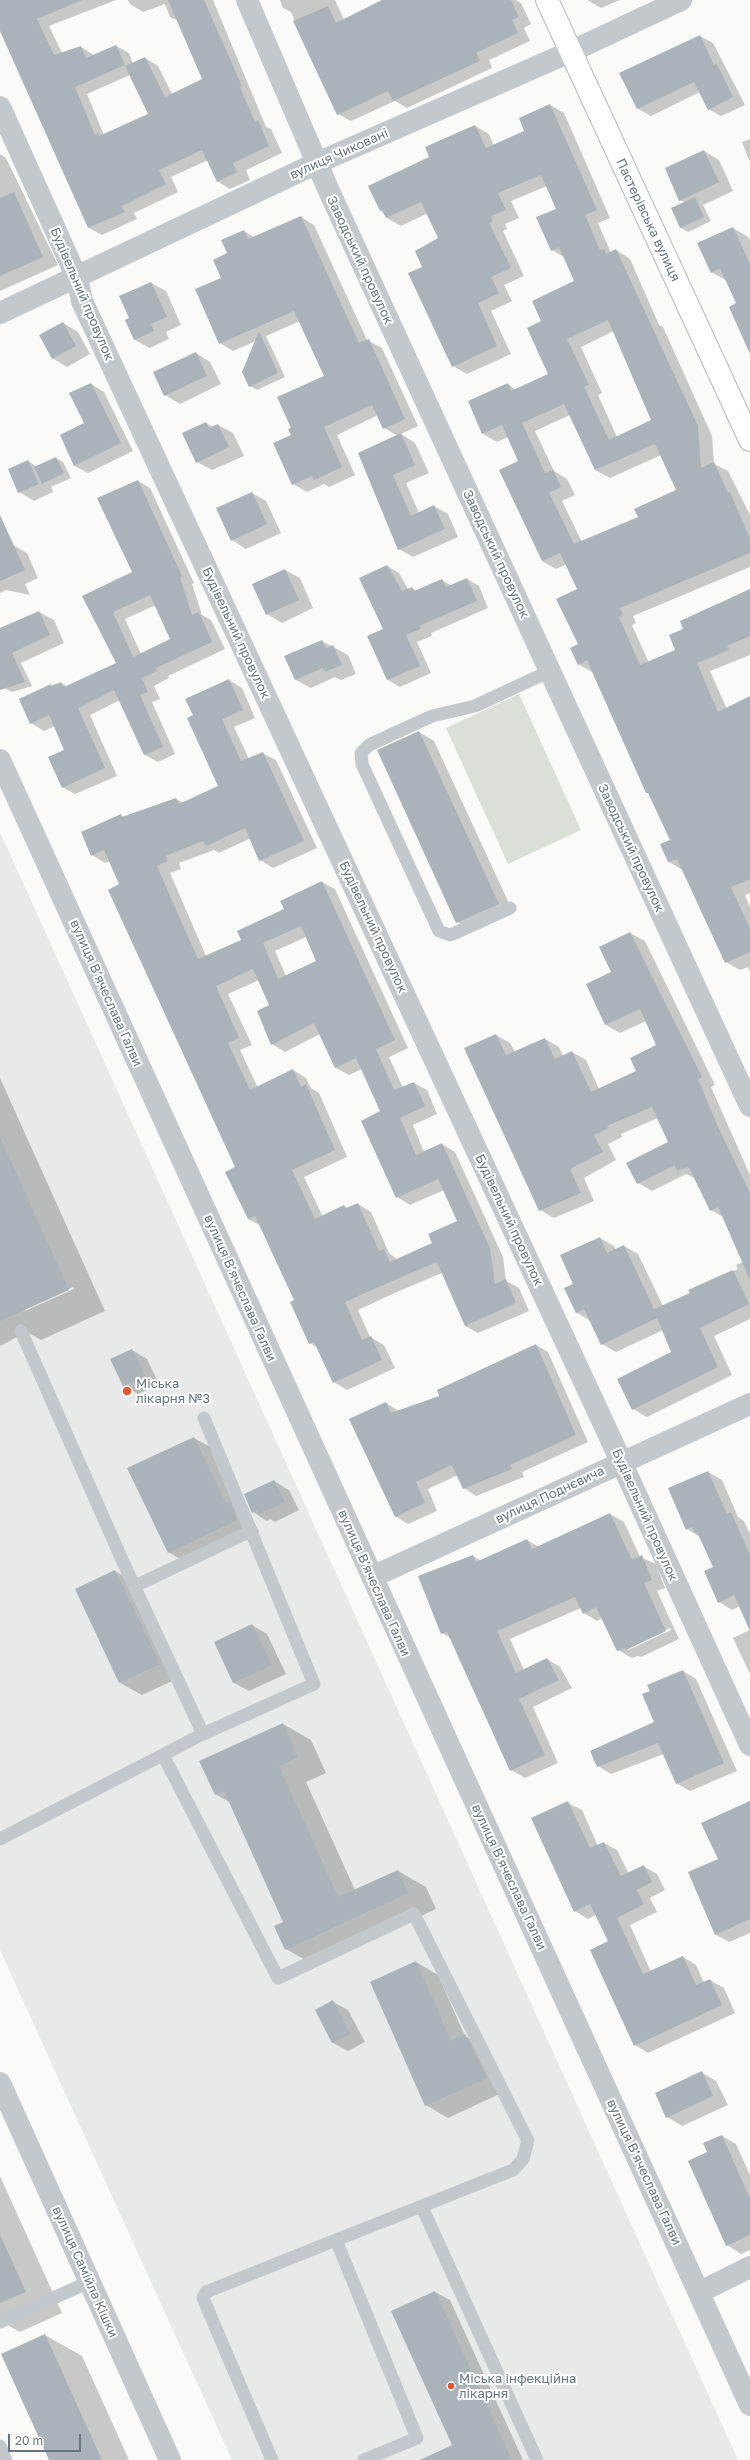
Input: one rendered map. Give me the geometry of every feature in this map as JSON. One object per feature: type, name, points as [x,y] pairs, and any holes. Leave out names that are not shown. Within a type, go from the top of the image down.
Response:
[{"type":"main road","name":"Пастерівська вулиця","points":[[547,0],[750,440]]},
{"type":"street","name":"Заводський провулок","points":[[247,0],[317,163],[750,1106]]},
{"type":"street","name":"вулиця Чиковані","points":[[0,313],[78,278],[317,163],[570,52],[681,0]]},
{"type":"street","name":"Будівельний провулок","points":[[0,107],[78,278],[82,301],[750,1745]]},
{"type":"street","name":"вулиця Вʼячеслава Галви","points":[[0,760],[700,2292],[750,2405]]},
{"type":"street","name":"вулиця Поднєвича","points":[[372,1577],[620,1462],[750,1404]]},
{"type":"street","name":"вулиця Самійла Кішки","points":[[0,2083],[170,2460]]},
{"type":"street","points":[[700,2292],[750,2267]]},
{"type":"lane","points":[[510,908],[450,935],[439,930],[362,764],[361,754],[369,745],[432,716],[475,706],[550,671]]},
{"type":"lane","points":[[21,1331],[203,1734]]},
{"type":"lane","points":[[0,1840],[203,1734],[314,1684],[204,1418]]},
{"type":"lane","points":[[135,1586],[250,1531]]},
{"type":"lane","points":[[163,1755],[278,1978],[414,1914],[528,2141],[523,2159],[513,2170],[206,2292],[202,2298],[272,2460]]},
{"type":"lane","points":[[422,2207],[537,2460]]},
{"type":"lane","points":[[336,2240],[417,2438],[364,2460]]},
{"type":"lane","points":[[0,2322],[89,2282]]},
{"type":"lane","points":[[0,2446],[6,2460]]},
{"type":"shaded area","points":[[519,694],[581,830],[508,864],[446,728]]},
{"type":"shaded area","name":"Міська лікарня №3","points":[[0,832],[738,2460],[232,2460],[0,1950]]},
{"type":"building","points":[[0,0],[82,0],[37,19],[54,55],[81,46],[86,58],[116,45],[125,65],[75,87],[95,135],[98,133],[99,136],[148,114],[125,66],[145,57],[165,97],[202,79],[168,0],[204,0],[242,86],[240,87],[255,122],[258,120],[269,146],[233,163],[237,172],[217,182],[202,150],[159,170],[166,184],[122,206],[125,212],[88,228],[0,31]]},
{"type":"building","points":[[382,0],[511,0],[519,17],[512,20],[518,33],[476,53],[480,61],[393,101],[388,91],[337,115],[293,21],[328,6],[336,23]]},
{"type":"building","points":[[700,35],[714,65],[717,64],[733,97],[708,110],[694,82],[637,109],[619,73]]},
{"type":"building","points":[[550,104],[597,210],[585,215],[600,250],[604,249],[606,254],[616,249],[698,426],[701,468],[714,462],[728,493],[730,492],[750,539],[750,553],[620,608],[623,615],[619,617],[640,665],[675,650],[669,635],[683,629],[680,621],[750,589],[750,636],[727,646],[729,650],[697,663],[718,712],[750,696],[750,879],[731,887],[750,929],[750,952],[725,963],[677,859],[668,862],[660,844],[670,840],[648,793],[646,793],[587,660],[578,665],[570,648],[578,644],[556,599],[577,589],[560,553],[542,561],[499,470],[518,461],[502,425],[482,434],[468,401],[508,383],[511,391],[548,374],[527,328],[541,321],[532,301],[574,281],[559,247],[551,251],[536,217],[556,209],[541,175],[498,193],[506,210],[491,216],[493,221],[489,223],[511,268],[491,277],[499,293],[478,303],[497,346],[452,367],[408,273],[422,267],[415,251],[438,238],[421,202],[386,218],[382,210],[380,211],[368,186],[429,157],[425,147],[475,125],[486,148],[524,131],[519,118]],"holes":[[[608,320],[651,420],[609,440],[584,387],[589,385],[567,339]],[[564,404],[595,470],[655,444],[676,490],[634,509],[638,517],[574,544],[549,493],[561,487],[553,470],[545,473],[522,423]]]},
{"type":"building","points":[[704,150],[719,182],[679,201],[665,168]]},
{"type":"building","points":[[14,192],[43,257],[0,276],[0,198]]},
{"type":"building","points":[[695,197],[704,217],[680,228],[671,208]]},
{"type":"building","points":[[301,216],[359,343],[369,339],[405,419],[383,429],[372,405],[324,427],[342,467],[314,480],[312,476],[292,485],[273,443],[291,435],[288,429],[291,428],[277,397],[324,376],[294,311],[219,344],[195,289],[221,278],[213,260],[227,253],[221,240],[244,230],[248,239]]},
{"type":"building","points":[[733,227],[750,264],[750,354],[729,307],[736,303],[720,268],[711,273],[697,243]]},
{"type":"building","points":[[151,282],[167,317],[151,324],[154,331],[134,340],[125,320],[129,318],[119,296]]},
{"type":"building","points":[[63,322],[76,346],[52,359],[39,335]]},
{"type":"building","points":[[259,331],[278,373],[249,387],[242,372]]},
{"type":"building","points":[[196,352],[207,376],[164,396],[153,372]]},
{"type":"building","points":[[91,383],[121,443],[74,466],[60,435],[84,423],[69,393]]},
{"type":"building","points":[[206,422],[209,428],[218,424],[229,447],[196,463],[182,433]]},
{"type":"building","points":[[401,433],[415,465],[393,475],[411,516],[434,505],[445,529],[398,550],[358,453]]},
{"type":"building","points":[[56,457],[64,473],[42,484],[34,467]]},
{"type":"building","points":[[28,460],[39,484],[18,493],[8,469]]},
{"type":"building","points":[[138,480],[182,576],[180,577],[192,615],[199,612],[212,642],[156,668],[157,671],[142,678],[148,692],[140,695],[163,747],[144,755],[114,690],[78,708],[105,768],[62,788],[48,757],[64,750],[49,715],[30,724],[19,699],[51,684],[51,686],[61,682],[64,687],[116,663],[82,596],[132,572],[97,498]],"holes":[[[150,595],[170,639],[133,657],[113,612]]]},
{"type":"building","points":[[252,492],[267,524],[231,541],[216,508]]},
{"type":"building","points":[[0,515],[25,570],[0,581]]},
{"type":"building","points":[[387,565],[402,591],[412,587],[414,591],[442,579],[446,587],[467,578],[477,601],[419,626],[421,629],[406,635],[420,666],[387,680],[367,636],[383,629],[359,578]]},
{"type":"building","points":[[285,569],[299,600],[266,615],[252,584]]},
{"type":"building","points":[[39,611],[50,635],[12,653],[25,682],[0,690],[0,628]]},
{"type":"building","points":[[322,640],[326,648],[333,645],[342,665],[325,672],[323,668],[295,680],[284,656]]},
{"type":"building","points":[[229,679],[243,710],[222,719],[241,761],[263,752],[304,841],[259,861],[245,828],[206,846],[203,841],[166,856],[168,861],[157,866],[198,959],[241,940],[237,931],[284,909],[280,901],[322,881],[395,1040],[376,1049],[394,1090],[414,1082],[425,1106],[400,1118],[416,1155],[442,1143],[490,1248],[495,1284],[506,1279],[516,1303],[465,1326],[437,1262],[383,1285],[345,1302],[362,1340],[371,1336],[382,1360],[333,1383],[314,1342],[309,1344],[290,1302],[294,1300],[255,1216],[248,1219],[225,1172],[235,1167],[108,890],[119,884],[104,850],[91,856],[81,832],[121,814],[122,817],[176,798],[179,804],[218,786],[187,718],[193,715],[185,699]],"holes":[[[301,926],[316,961],[278,979],[263,943]],[[253,969],[269,1005],[257,1011],[271,1045],[314,1023],[335,1068],[356,1058],[380,1111],[361,1121],[396,1198],[438,1179],[457,1221],[428,1234],[432,1243],[390,1262],[384,1249],[379,1251],[358,1203],[346,1208],[344,1205],[315,1219],[292,1170],[335,1150],[306,1084],[301,1087],[293,1069],[250,1090],[228,1043],[239,1038],[216,986]]]},
{"type":"building","points":[[419,731],[499,904],[456,923],[377,750]]},
{"type":"building","points":[[630,932],[702,1077],[698,1079],[718,1127],[750,1193],[750,1280],[718,1207],[710,1211],[690,1169],[687,1167],[677,1171],[675,1165],[637,1184],[626,1163],[668,1142],[652,1107],[607,1126],[609,1128],[594,1135],[603,1152],[570,1169],[581,1193],[539,1211],[464,1048],[496,1034],[506,1055],[545,1038],[555,1059],[572,1051],[591,1092],[636,1071],[630,1058],[656,1045],[640,1009],[605,1025],[586,984],[611,972],[599,947]]},
{"type":"building","points":[[0,1137],[69,1290],[0,1321]]},
{"type":"building","points":[[600,1237],[607,1253],[624,1245],[654,1309],[690,1293],[688,1290],[733,1270],[749,1304],[700,1328],[718,1367],[632,1410],[617,1379],[671,1352],[657,1318],[601,1345],[584,1309],[576,1313],[564,1288],[573,1284],[560,1255]]},
{"type":"building","points":[[536,1344],[576,1435],[510,1465],[512,1469],[463,1489],[452,1465],[416,1482],[425,1503],[395,1517],[349,1419],[386,1402],[391,1413],[439,1396],[437,1390]]},
{"type":"building","points":[[132,1349],[145,1376],[123,1386],[110,1359]]},
{"type":"building","points":[[194,1437],[226,1503],[230,1501],[237,1520],[168,1553],[127,1468]]},
{"type":"building","points":[[708,1471],[727,1514],[731,1512],[750,1555],[750,1631],[734,1595],[718,1603],[704,1571],[713,1567],[697,1532],[695,1533],[692,1527],[686,1530],[668,1488]]},
{"type":"building","points":[[274,1480],[285,1502],[259,1514],[257,1510],[252,1513],[244,1494]]},
{"type":"building","points":[[610,1513],[632,1560],[642,1555],[652,1580],[644,1583],[666,1631],[626,1650],[625,1648],[617,1651],[596,1607],[583,1614],[575,1597],[497,1631],[516,1673],[547,1658],[559,1680],[519,1699],[545,1755],[510,1771],[447,1632],[441,1634],[418,1576],[473,1555],[476,1562],[527,1539],[532,1549]]},
{"type":"building","points":[[115,1570],[160,1664],[119,1683],[75,1589]]},
{"type":"building","points":[[252,1624],[272,1665],[233,1683],[214,1642]]},
{"type":"building","points":[[683,1670],[724,1763],[676,1784],[658,1743],[597,1767],[590,1751],[654,1722],[642,1694],[650,1691],[647,1685]]},
{"type":"building","points":[[283,1723],[298,1757],[279,1766],[338,1897],[398,1870],[408,1893],[285,1950],[274,1926],[283,1922],[224,1791],[215,1795],[199,1761]]},
{"type":"building","points":[[568,1801],[590,1848],[604,1842],[621,1876],[644,1865],[652,1882],[637,1890],[644,1904],[617,1918],[643,1974],[683,1956],[696,1985],[710,1979],[722,2005],[634,2046],[590,1950],[608,1941],[590,1904],[574,1912],[531,1818]]},
{"type":"building","points":[[750,1801],[750,1919],[715,1935],[688,1872],[718,1859],[701,1823]]},
{"type":"building","points":[[416,1961],[451,2041],[465,2034],[487,2078],[425,2106],[370,1982]]},
{"type":"building","points":[[333,2000],[350,2034],[332,2043],[315,2010]]},
{"type":"building","points":[[702,2071],[713,2096],[666,2118],[655,2093]]},
{"type":"building","points":[[722,2135],[750,2199],[750,2235],[726,2246],[688,2161],[707,2152],[703,2143]]},
{"type":"building","points":[[0,2235],[26,2292],[0,2303]]},
{"type":"building","name":"Міська інфекційна лікарня","points":[[435,2291],[512,2460],[420,2460],[452,2445],[391,2311]]},
{"type":"building","points":[[45,2334],[102,2460],[49,2460],[1,2354]]},
{"type":"place","name":"Міська лікарня №3","points":[[127,1391]]},
{"type":"place","name":"Міська інфекційна лікарня","points":[[451,2386]]}]
